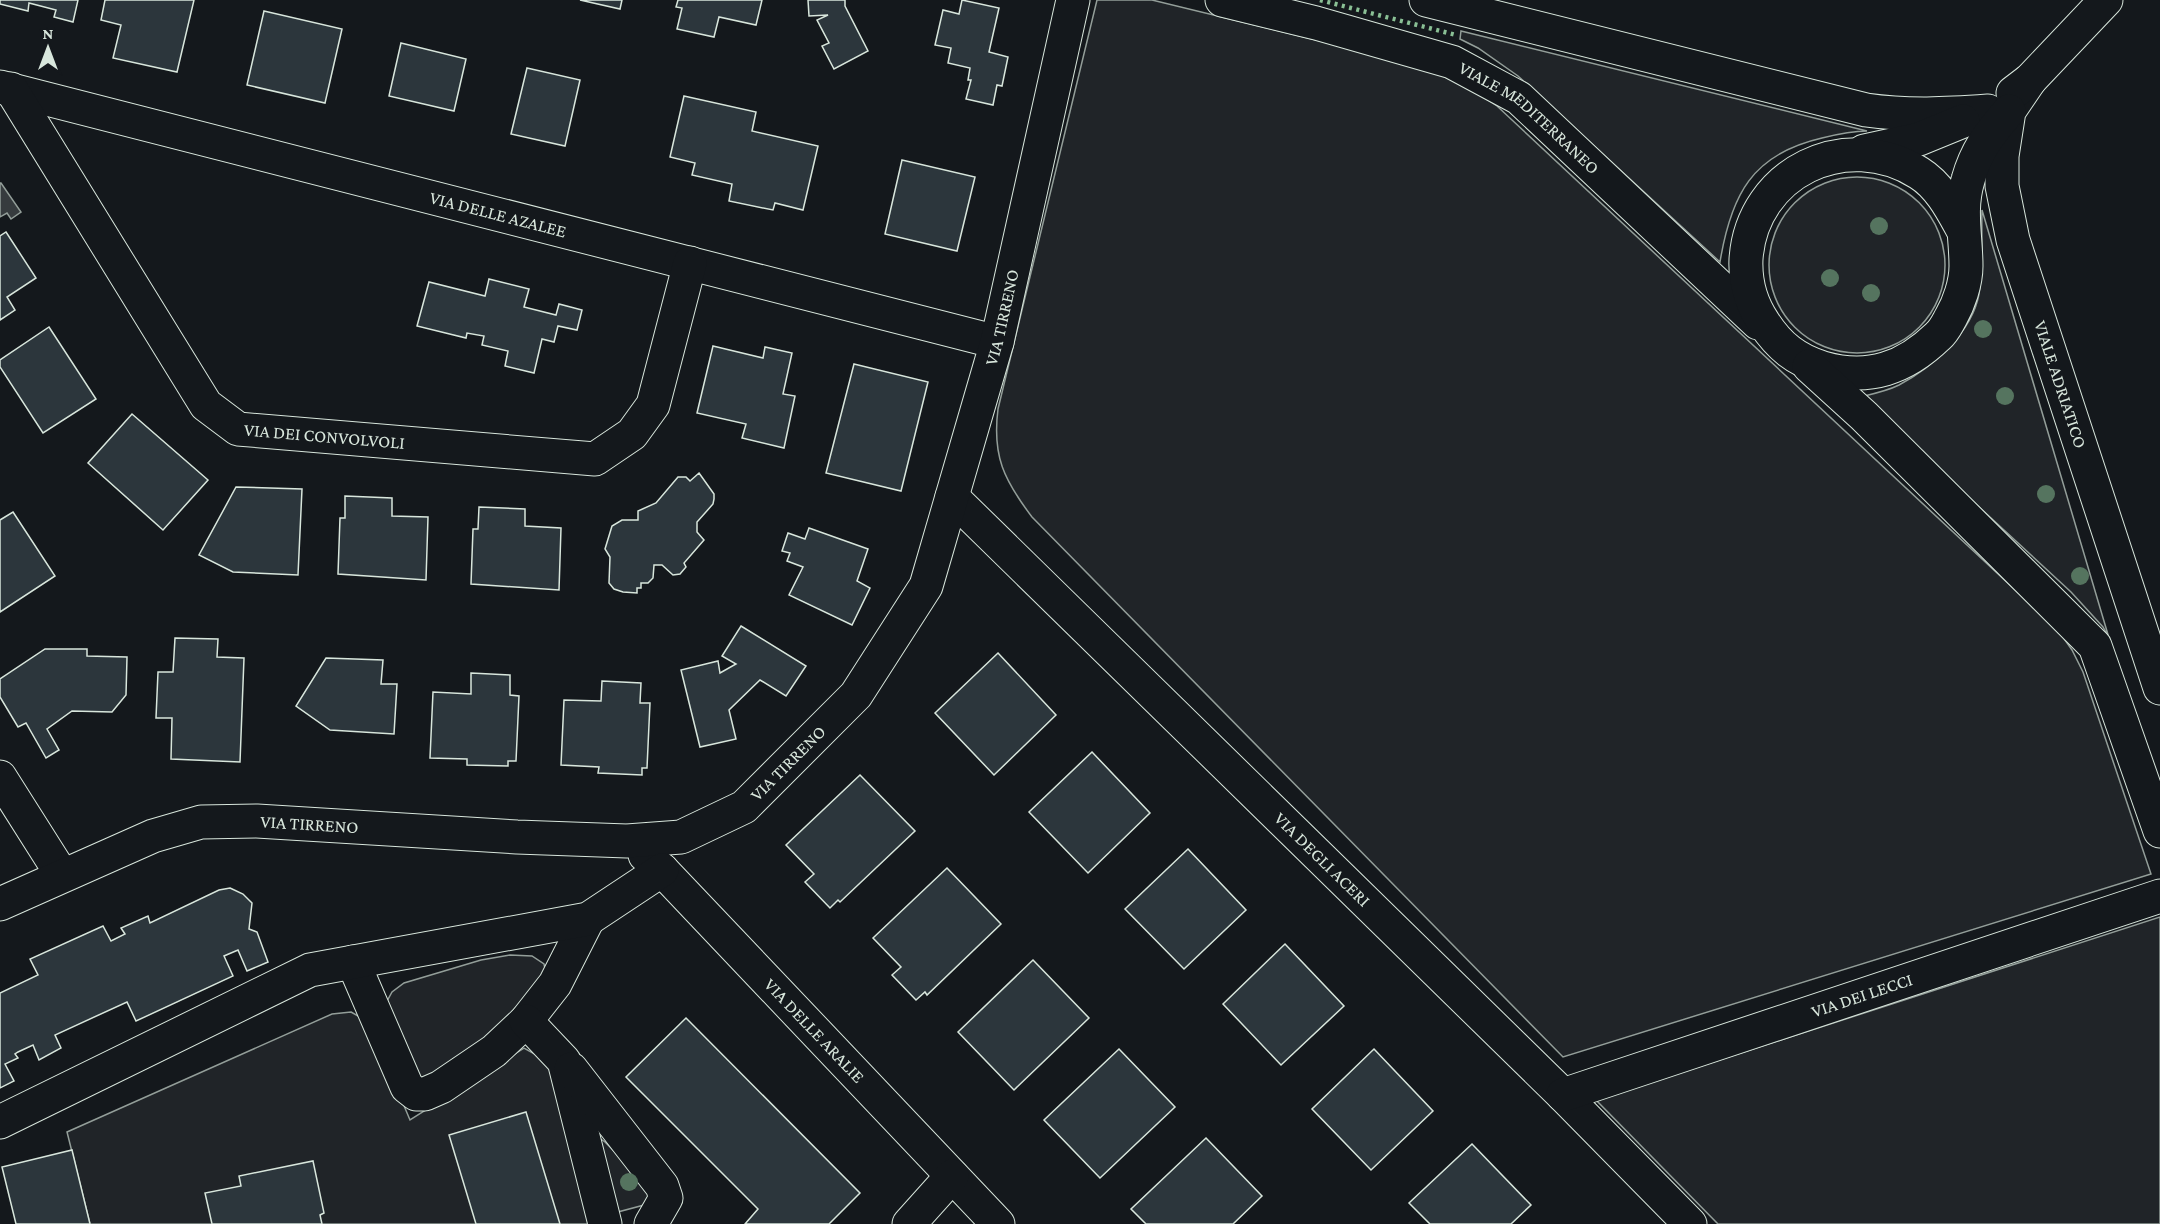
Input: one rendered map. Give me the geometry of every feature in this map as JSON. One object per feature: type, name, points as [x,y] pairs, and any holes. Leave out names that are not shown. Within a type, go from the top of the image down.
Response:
[{"type":"street","name":"VIA TIRRENO","points":[[0,904],[153,836],[201,822],[257,821],[517,837],[627,840],[681,837],[744,807],[856,695],[926,586],[997,342],[1073,0]]},
{"type":"street","name":"VIALE MEDITERRANEO","points":[[1222,0],[1368,37],[1452,62],[1519,98],[1776,341]]},
{"type":"street","points":[[1426,0],[1866,110],[1898,115],[1998,111]]},
{"type":"street","points":[[1806,363],[1842,373],[1879,372],[1913,358],[1941,334],[1959,303],[1966,268],[1963,230],[1967,181],[1998,111],[2106,0]]},
{"type":"street","name":"VIA DELLE AZALEE","points":[[5,88],[997,342]]},
{"type":"street","name":"VIA DEI CONVOLVOLI","points":[[5,88],[206,405],[238,429],[595,459],[632,434],[652,405],[690,262]]},
{"type":"street","points":[[1998,111],[1919,139],[1818,160],[1786,178],[1762,204],[1748,238],[1746,275],[1748,284],[1755,311],[1776,341],[1806,363],[1864,416],[2095,646],[2160,831]]},
{"type":"street","name":"VIALE ADRIATICO","points":[[1998,111],[2002,186],[2013,240],[2160,688]]},
{"type":"street","points":[[1853,154],[1889,158],[1921,174],[1946,200],[1963,230]]},
{"type":"street","name":"VIA DEGLI ACERI","points":[[952,497],[1563,1095],[1690,1224]]},
{"type":"street","points":[[0,777],[62,875]]},
{"type":"street","name":"VIA DELLE ARALIE","points":[[627,840],[663,870],[998,1224]]},
{"type":"street","points":[[0,1122],[310,970],[588,919],[663,870]]},
{"type":"street","name":"VIA DEI LECCI","points":[[1563,1095],[2160,897]]},
{"type":"street","points":[[353,962],[407,1087],[416,1094],[425,1094],[441,1087],[494,1051],[526,1021],[555,984],[588,919]]},
{"type":"street","points":[[526,1021],[564,1061],[663,1186],[666,1198],[651,1224]]},
{"type":"street","points":[[564,1061],[605,1224]]},
{"type":"street","points":[[909,1224],[952,1176]]},
{"type":"shaded area","points":[[1097,0],[1152,0],[1410,63],[1455,82],[1497,106],[2058,630],[2072,650],[2083,672],[2151,874],[1563,1057],[1032,517],[1007,479],[1002,467],[997,440],[998,409]]},
{"type":"shaded area","points":[[1461,31],[1867,131],[1839,134],[1798,145],[1778,155],[1762,167],[1749,181],[1739,198],[1731,217],[1720,262],[1518,76],[1478,48],[1460,39]]},
{"type":"shaded area","points":[[1857,177],[1891,184],[1906,192],[1919,203],[1930,216],[1938,231],[1945,265],[1938,299],[1930,314],[1919,327],[1906,338],[1891,346],[1857,353],[1823,346],[1808,338],[1795,327],[1784,314],[1776,299],[1769,265],[1776,231],[1784,216],[1795,203],[1808,192],[1823,184]]},
{"type":"shaded area","points":[[0,183],[21,212],[11,219],[7,213],[0,217]]},
{"type":"shaded area","points":[[1982,210],[2109,638],[2103,627],[2071,592],[1860,397],[1894,387],[1925,369],[1960,335],[1975,308],[1981,284]]},
{"type":"shaded area","points":[[2160,917],[2160,1224],[1718,1224],[1596,1100]]},
{"type":"shaded area","points":[[510,955],[532,956],[544,964],[546,973],[502,1024],[455,1066],[413,1081],[386,1003],[392,992],[404,983],[481,960]]},
{"type":"shaded area","points":[[351,1012],[360,1017],[373,1032],[410,1120],[524,1048],[549,1062],[590,1224],[90,1224],[67,1132],[332,1014]]},
{"type":"shaded area","points":[[595,1135],[605,1142],[655,1192],[644,1205],[614,1213]]},
{"type":"building","points":[[0,0],[78,0],[73,22],[54,17],[56,10],[29,3],[28,11],[0,4]]},
{"type":"building","points":[[105,0],[194,0],[177,72],[113,58],[121,25],[101,20]]},
{"type":"building","points":[[580,0],[622,0],[620,9]]},
{"type":"building","points":[[678,0],[762,0],[756,25],[719,17],[714,37],[677,29],[682,8],[676,7]]},
{"type":"building","points":[[808,0],[845,0],[845,6],[868,51],[834,69],[822,46],[829,43],[817,20],[828,15],[809,16]]},
{"type":"building","points":[[962,0],[999,8],[989,52],[1008,57],[1002,86],[997,85],[993,105],[966,99],[971,80],[968,80],[970,68],[948,63],[951,48],[935,45],[943,10],[959,14]]},
{"type":"building","points":[[264,11],[342,29],[325,103],[247,85]]},
{"type":"building","points":[[401,43],[466,59],[454,111],[389,96]]},
{"type":"building","points":[[527,68],[580,80],[565,146],[511,134]]},
{"type":"building","points":[[684,96],[756,112],[752,131],[818,146],[803,210],[775,203],[773,210],[729,201],[732,184],[692,175],[695,163],[670,157]]},
{"type":"building","points":[[902,160],[975,177],[957,251],[885,234]]},
{"type":"building","points":[[6,232],[36,278],[7,297],[15,310],[0,320],[0,236]]},
{"type":"building","points":[[489,279],[529,289],[524,307],[556,315],[559,304],[582,310],[577,330],[558,326],[554,342],[542,339],[534,373],[505,366],[508,351],[482,345],[484,336],[467,333],[466,338],[417,326],[429,282],[485,296]]},
{"type":"building","points":[[49,327],[96,399],[43,433],[0,367],[0,360]]},
{"type":"building","points":[[713,346],[763,358],[765,347],[792,353],[783,394],[795,396],[784,448],[742,438],[746,424],[697,413]]},
{"type":"building","points":[[854,364],[928,382],[901,491],[826,473]]},
{"type":"building","points":[[132,414],[208,480],[163,530],[88,463]]},
{"type":"building","points":[[699,473],[714,494],[714,499],[713,504],[697,522],[697,532],[704,540],[684,563],[686,567],[680,574],[673,575],[662,565],[654,565],[653,578],[648,583],[641,583],[641,588],[637,588],[637,593],[614,589],[609,583],[610,557],[605,549],[612,526],[622,520],[638,520],[638,511],[656,503],[678,477],[686,477],[690,481]]},
{"type":"building","points":[[236,487],[302,489],[298,575],[233,572],[199,555]]},
{"type":"building","points":[[345,496],[392,498],[392,516],[428,517],[426,580],[338,574],[340,518],[345,518]]},
{"type":"building","points":[[479,507],[525,509],[525,526],[561,528],[559,590],[471,584],[473,529],[478,529]]},
{"type":"building","points":[[13,512],[55,576],[0,612],[0,520]]},
{"type":"building","points":[[809,528],[868,549],[857,581],[870,588],[852,625],[789,595],[803,567],[787,561],[790,553],[782,551],[788,533],[805,539]]},
{"type":"building","points":[[741,626],[806,666],[786,696],[760,680],[729,710],[736,739],[700,747],[681,670],[718,661],[720,673],[736,664],[722,656]]},
{"type":"building","points":[[175,638],[218,639],[217,657],[244,658],[240,762],[171,759],[172,718],[156,718],[158,672],[173,672]]},
{"type":"building","points":[[45,649],[87,649],[87,656],[127,657],[126,695],[112,712],[72,711],[47,729],[59,750],[46,758],[26,723],[18,727],[0,697],[0,679]]},
{"type":"building","points":[[998,653],[1056,715],[994,775],[935,713]]},
{"type":"building","points":[[326,658],[383,660],[381,684],[397,684],[394,734],[330,730],[296,706]]},
{"type":"building","points":[[471,673],[510,675],[510,695],[519,696],[516,761],[508,761],[508,766],[467,765],[467,759],[430,758],[433,692],[471,694]]},
{"type":"building","points":[[602,681],[641,683],[640,703],[650,703],[647,768],[642,768],[642,775],[598,773],[599,767],[561,765],[564,700],[601,701]]},
{"type":"building","points":[[1092,752],[1150,813],[1088,873],[1029,812]]},
{"type":"building","points":[[860,775],[915,831],[840,902],[838,900],[830,908],[805,882],[814,874],[786,845]]},
{"type":"building","points":[[1188,849],[1246,910],[1184,969],[1125,909]]},
{"type":"building","points":[[947,868],[1001,924],[927,995],[925,992],[916,1000],[892,975],[901,967],[873,938]]},
{"type":"building","points":[[230,888],[243,894],[252,903],[249,929],[257,932],[268,962],[247,971],[238,950],[224,956],[233,976],[136,1021],[127,1002],[55,1035],[61,1048],[39,1060],[33,1045],[18,1052],[15,1054],[18,1058],[5,1064],[14,1081],[0,1088],[0,993],[38,975],[30,959],[103,926],[111,941],[125,934],[121,928],[148,916],[150,923],[219,890]]},
{"type":"building","points":[[1285,944],[1344,1006],[1281,1065],[1223,1004]]},
{"type":"building","points":[[1033,960],[1089,1018],[1014,1090],[958,1032]]},
{"type":"building","points":[[686,1018],[860,1193],[829,1224],[745,1224],[758,1209],[626,1077]]},
{"type":"building","points":[[1119,1049],[1175,1107],[1100,1178],[1044,1120]]},
{"type":"building","points":[[1374,1049],[1433,1111],[1371,1170],[1312,1109]]},
{"type":"building","points":[[526,1112],[560,1224],[476,1224],[449,1135]]},
{"type":"building","points":[[1206,1138],[1262,1196],[1233,1224],[1146,1224],[1131,1209]]},
{"type":"building","points":[[1472,1144],[1531,1205],[1511,1224],[1430,1224],[1409,1203]]},
{"type":"building","points":[[72,1150],[90,1224],[16,1224],[2,1167]]},
{"type":"building","points":[[313,1161],[324,1213],[320,1215],[322,1224],[212,1224],[205,1193],[241,1186],[239,1176]]},
{"type":"hedge","points":[[1320,0],[1456,35]]}]
